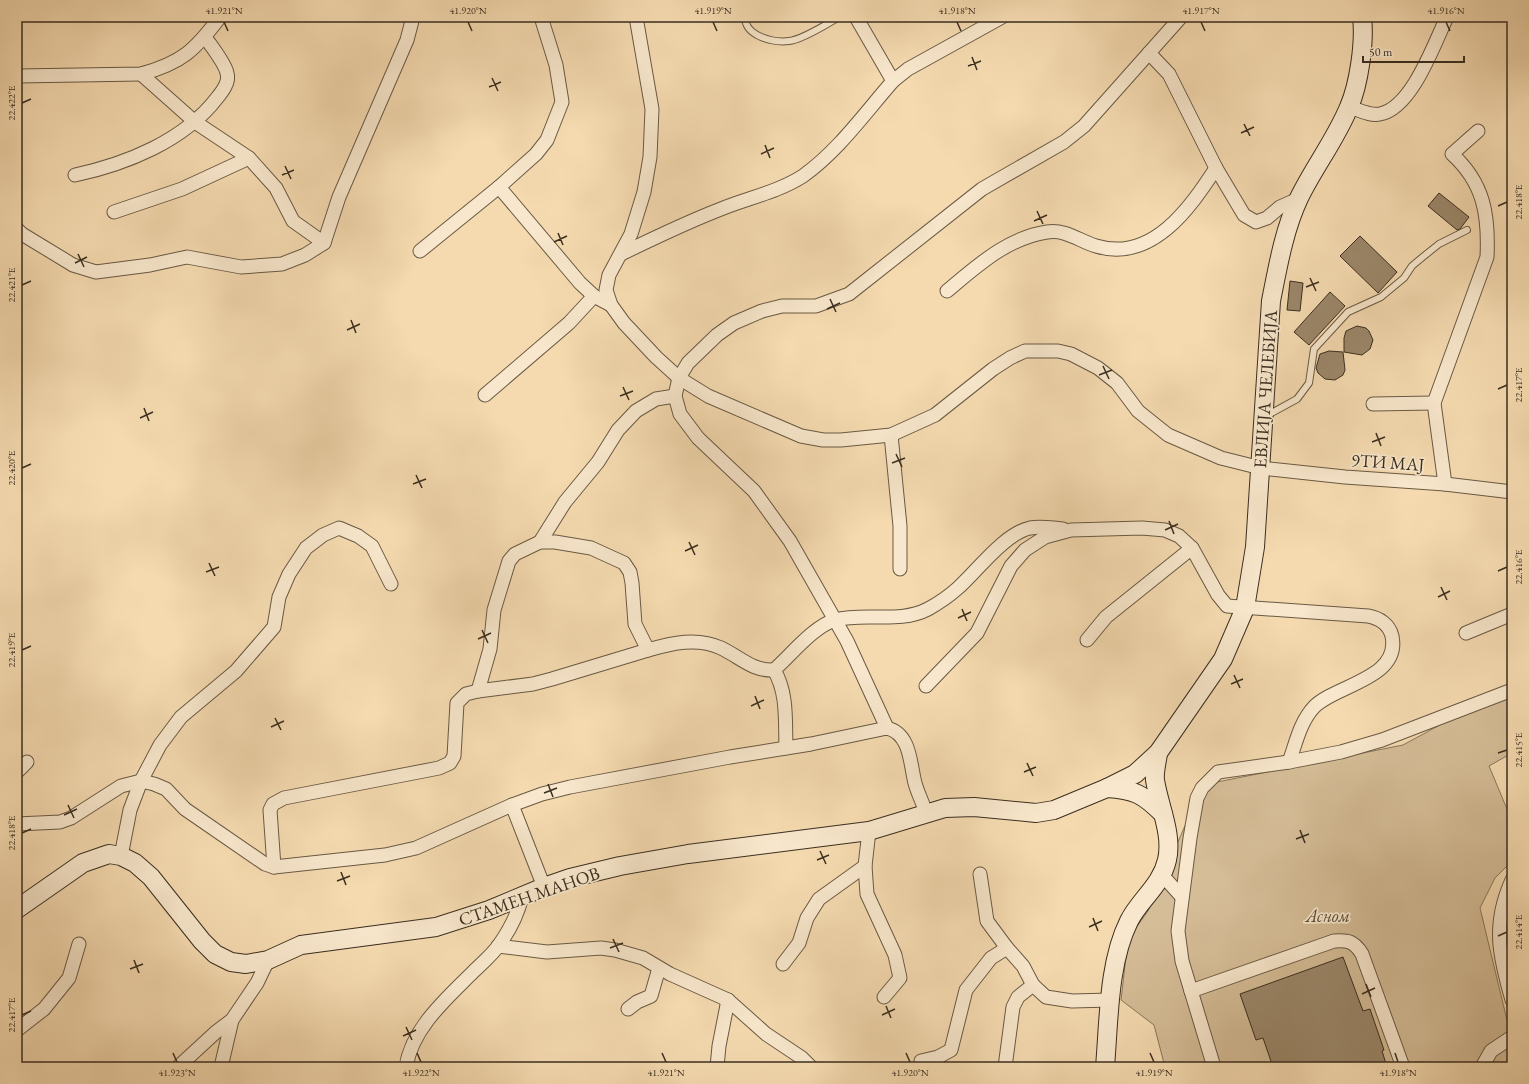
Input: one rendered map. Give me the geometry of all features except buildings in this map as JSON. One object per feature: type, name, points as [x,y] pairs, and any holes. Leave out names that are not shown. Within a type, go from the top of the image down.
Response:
[{"type":"street","points":[[17,76],[141,74],[178,61],[193,50],[220,17]]},
{"type":"street","points":[[17,229],[22,234],[73,265],[96,272],[150,265],[186,257],[241,267],[282,264],[305,255],[324,243],[339,197],[407,40],[413,17]]},
{"type":"street","points":[[420,251],[499,187],[536,154],[547,140],[562,102],[556,65],[541,17]]},
{"type":"street","points":[[611,305],[606,290],[609,276],[631,234],[644,192],[648,173],[652,132],[652,109],[636,17]]},
{"type":"street","points":[[856,17],[893,82]]},
{"type":"street","points":[[621,254],[690,222],[781,187],[802,176],[830,154],[850,134],[893,82],[908,69],[1002,17]]},
{"type":"street","points":[[887,728],[879,707],[835,620],[805,566],[773,515],[754,491],[691,429],[680,414],[675,396],[679,378],[688,363],[717,335],[746,316],[782,306],[816,306],[832,301],[859,287],[982,189],[1064,142],[1084,126],[1181,17]]},
{"type":"street","name":"ЕВЛИЈА ЧЕЛЕБИЈА","points":[[1158,753],[1223,658],[1245,608],[1255,547],[1271,301],[1286,233],[1298,199],[1350,107],[1361,54],[1362,17]]},
{"type":"street","points":[[1350,107],[1371,114],[1378,114],[1388,111],[1399,103],[1412,87],[1447,17]]},
{"type":"street","points":[[74,175],[94,171],[142,153],[195,122],[211,106],[227,84],[228,74],[205,37]]},
{"type":"street","points":[[1149,53],[1169,74],[1216,168],[1244,215],[1256,222],[1267,218],[1280,207],[1298,199]]},
{"type":"street","points":[[141,74],[195,122],[249,158],[276,188],[293,221],[324,243]]},
{"type":"street","points":[[1445,484],[1434,403],[1487,257],[1488,232],[1484,205],[1476,183],[1464,165],[1452,154],[1478,131]]},
{"type":"street","points":[[114,212],[182,189],[249,158]]},
{"type":"street","points":[[947,291],[987,257],[1027,237],[1049,232],[1063,233],[1096,246],[1129,249],[1154,239],[1180,216],[1216,168]]},
{"type":"street","points":[[499,187],[580,283],[594,296],[611,305]]},
{"type":"street","points":[[485,395],[568,323],[594,296]]},
{"type":"street","name":"9ТИ МАЈ","points":[[611,305],[624,323],[656,357],[679,378],[708,396],[730,407],[801,436],[823,440],[841,440],[891,435],[935,415],[1010,358],[1025,351],[1058,351],[1071,354],[1098,368],[1117,383],[1138,411],[1168,435],[1221,458],[1261,468],[1345,477],[1445,484],[1512,492]]},
{"type":"street","points":[[540,542],[565,502],[598,462],[618,430],[636,411],[656,399],[675,396]]},
{"type":"street","points":[[1373,404],[1434,403]]},
{"type":"street","points":[[891,435],[900,526],[900,569]]},
{"type":"street","points":[[274,867],[270,818],[270,810],[273,804],[284,798],[439,768],[450,762],[454,756],[457,703],[466,694],[546,681],[648,650],[685,641],[703,643],[720,648],[763,671],[774,670],[817,630],[835,620],[903,617],[927,609],[957,589],[1008,539],[1029,528],[1042,527],[1071,530],[1142,528],[1165,530],[1179,536],[1192,548],[1218,595],[1227,606],[1368,616],[1377,618],[1384,623],[1391,633],[1393,644],[1391,654],[1382,667],[1368,678],[1329,697],[1316,706],[1305,718],[1289,762]]},
{"type":"street","points":[[17,909],[83,863],[110,854],[121,856],[130,810],[141,781],[160,745],[181,717],[236,671],[274,627],[279,597],[289,574],[306,548],[323,535],[339,528],[358,536],[372,546],[391,584]]},
{"type":"street","points":[[926,686],[977,633],[1011,566],[1026,550],[1045,537],[1071,530]]},
{"type":"street","points":[[478,692],[490,649],[494,610],[509,561],[514,554],[540,542],[555,542],[591,548],[624,563],[630,572],[632,583],[635,624],[648,650]]},
{"type":"street","points":[[1087,640],[1106,617],[1192,548]]},
{"type":"street","points":[[1466,633],[1512,614]]},
{"type":"street","points":[[774,670],[780,680],[784,700],[786,748]]},
{"type":"street","points":[[1214,1067],[1206,1046],[1182,960],[1178,931],[1197,798],[1202,788],[1218,772],[1289,762],[1341,752],[1382,740],[1512,690]]},
{"type":"street","points":[[17,824],[52,822],[71,818],[121,786],[141,781],[166,789],[185,809],[213,830],[265,864],[274,867],[385,855],[416,848],[512,805],[542,794],[570,787],[887,728],[894,730],[905,742],[915,783],[926,813]]},
{"type":"street","points":[[1105,1067],[1111,1000],[1117,956],[1129,921],[1138,907],[1152,892],[1163,876],[1169,844],[1155,779],[1158,753]]},
{"type":"street","name":"СТАМЕН МАНОВ","points":[[121,856],[136,863],[151,876],[202,942],[215,954],[231,962],[246,964],[268,960],[301,945],[436,927],[489,910],[544,887],[591,872],[661,858],[754,844],[869,831],[945,808],[974,807],[1036,812],[1054,810],[1107,788],[1135,774],[1158,753]]},
{"type":"street","points":[[17,772],[27,762]]},
{"type":"street","points":[[1107,788],[1121,789],[1147,798],[1163,814]]},
{"type":"street","points":[[512,805],[544,887]]},
{"type":"street","points":[[869,831],[865,866],[867,894],[895,955],[900,978],[884,997]]},
{"type":"street","points":[[783,964],[799,943],[807,918],[819,899],[865,866]]},
{"type":"street","points":[[980,874],[987,921],[1007,948],[1023,966],[1033,985],[1046,998],[1072,1001],[1111,1000]]},
{"type":"street","points":[[1163,876],[1182,897]]},
{"type":"street","points":[[1512,880],[1501,910],[1499,942],[1501,957],[1512,1000]]},
{"type":"street","points":[[406,1067],[407,1057],[422,1028],[449,996],[498,946],[515,918],[522,896]]},
{"type":"street","points":[[1191,991],[1334,941],[1345,940],[1356,945],[1362,954],[1403,1067]]},
{"type":"street","points":[[17,1030],[44,1009],[69,978],[79,944]]},
{"type":"street","points":[[498,946],[548,952],[601,948],[615,950],[643,958],[684,981],[728,1000],[766,1034],[802,1058],[811,1067]]},
{"type":"street","points":[[922,1060],[938,1057],[951,1050],[966,990],[992,958],[1007,948]]},
{"type":"street","points":[[178,1067],[216,1032],[232,1020],[257,984],[268,960]]},
{"type":"street","points":[[628,1009],[637,1002],[651,996],[659,968]]},
{"type":"street","points":[[1005,1067],[1013,1008],[1018,997],[1033,985]]},
{"type":"street","points":[[717,1067],[719,1046],[728,1000]]},
{"type":"street","points":[[221,1067],[232,1020]]},
{"type":"street","points":[[1482,1067],[1491,1051],[1512,1037]]},
{"type":"lane","points":[[745,17],[745,21],[751,32],[765,38],[789,41],[819,29],[839,17]]},
{"type":"lane","points":[[1263,418],[1297,399],[1309,383],[1314,350],[1348,312],[1381,297],[1404,278],[1412,266],[1439,244],[1467,230]]},
{"type":"green space","name":"Асном","points":[[1512,696],[1512,753],[1489,766],[1512,821],[1512,861],[1495,878],[1480,908],[1512,1041],[1512,1067],[1165,1067],[1154,1025],[1121,1000],[1128,939],[1148,911],[1197,798],[1212,783],[1403,745],[1462,713]]}]
